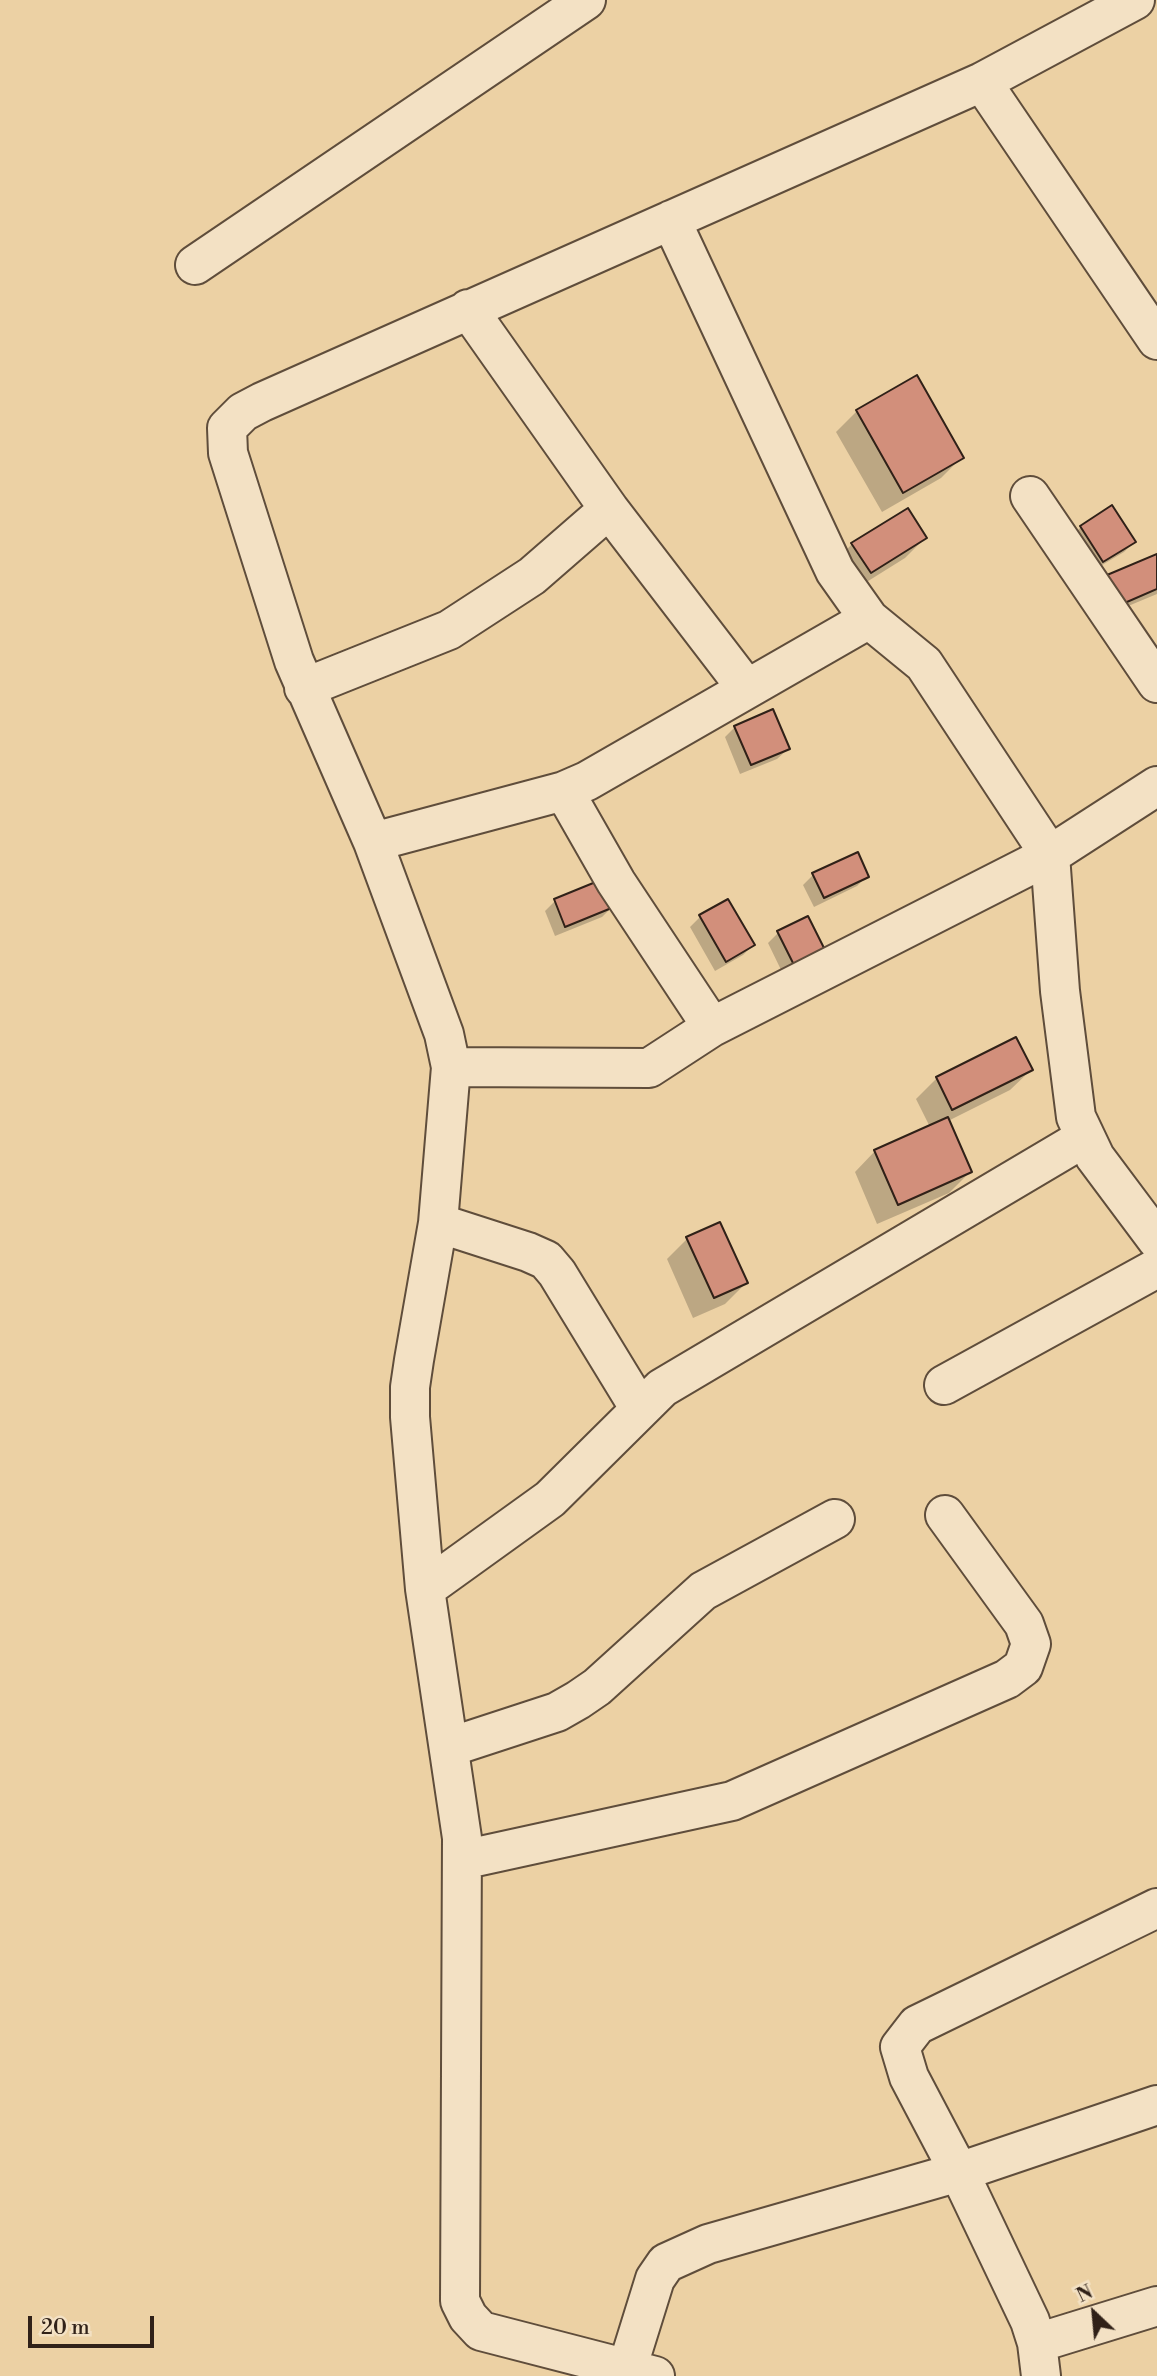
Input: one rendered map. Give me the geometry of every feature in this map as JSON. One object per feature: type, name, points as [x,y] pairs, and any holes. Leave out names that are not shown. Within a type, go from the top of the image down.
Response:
[{"type":"street","points":[[195,265],[586,0]]},
{"type":"street","points":[[1135,0],[982,82],[262,402],[243,412],[227,428],[228,453],[304,688],[373,842],[444,1034],[451,1067],[438,1223],[410,1387],[410,1417],[425,1589],[462,1838],[460,2301],[468,2317],[481,2331],[641,2372],[655,2279],[666,2263],[708,2244],[959,2172],[1157,2105]]},
{"type":"street","points":[[982,82],[1157,340]]},
{"type":"street","points":[[671,220],[835,571],[869,619],[924,664],[1050,855],[1060,991],[1076,1117],[1095,1157],[1157,1240]]},
{"type":"street","points":[[468,309],[609,509],[747,689]]},
{"type":"street","points":[[1030,496],[1157,683]]},
{"type":"street","points":[[304,688],[450,630],[532,576],[609,509]]},
{"type":"street","points":[[373,842],[564,791],[869,619]]},
{"type":"street","points":[[451,1067],[649,1068],[712,1027],[1050,855],[1157,786]]},
{"type":"street","points":[[564,791],[616,882],[712,1027]]},
{"type":"street","points":[[425,1589],[550,1499],[662,1388],[1084,1138]]},
{"type":"street","points":[[438,1223],[546,1260],[557,1273],[640,1409]]},
{"type":"street","points":[[944,1385],[1157,1268]]},
{"type":"street","points":[[462,1860],[732,1801],[1007,1679],[1023,1667],[1031,1644],[1024,1624],[944,1515]]},
{"type":"street","points":[[450,1747],[557,1712],[578,1700],[597,1687],[703,1591],[835,1519]]},
{"type":"street","points":[[1157,1908],[917,2025],[900,2047],[909,2077],[959,2172],[1030,2321],[1039,2360],[1157,2306]]},
{"type":"building","points":[[917,375],[964,458],[903,493],[856,410]]},
{"type":"building","points":[[1112,505],[1136,542],[1103,562],[1080,526]]},
{"type":"building","points":[[908,508],[927,538],[871,573],[851,543]]},
{"type":"building","points":[[1157,554],[1157,589],[1120,605],[1107,575]]},
{"type":"building","points":[[773,709],[790,749],[751,765],[734,726]]},
{"type":"building","points":[[858,852],[869,877],[824,898],[812,873]]},
{"type":"building","points":[[603,879],[614,907],[565,927],[554,899]]},
{"type":"building","points":[[728,899],[755,945],[726,962],[699,915]]},
{"type":"building","points":[[808,916],[826,952],[795,967],[777,931]]},
{"type":"building","points":[[1016,1037],[1033,1070],[952,1110],[936,1077]]},
{"type":"building","points":[[948,1117],[972,1172],[898,1205],[874,1150]]},
{"type":"building","points":[[720,1222],[748,1283],[714,1298],[686,1237]]}]
